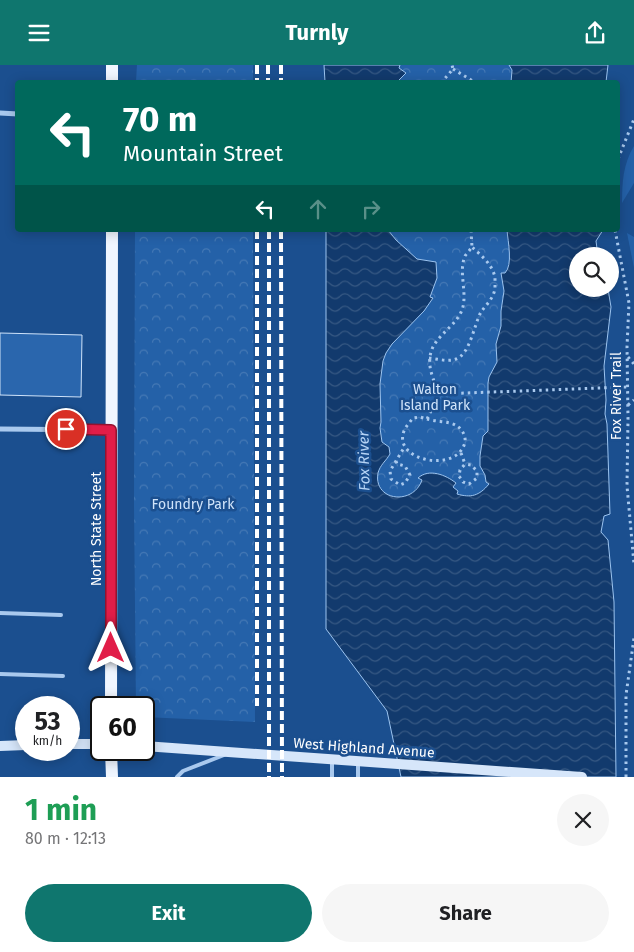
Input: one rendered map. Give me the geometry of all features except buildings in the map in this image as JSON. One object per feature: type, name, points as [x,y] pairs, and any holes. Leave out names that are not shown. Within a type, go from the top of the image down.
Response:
[{"type":"main road","points":[[112,65],[112,80]]},
{"type":"main road","name":"North State Street","points":[[111,696],[112,232]]},
{"type":"main road","points":[[0,745],[15,745]]},
{"type":"main road","name":"West Highland Avenue","points":[[155,747],[582,777]]},
{"type":"main road","points":[[111,761],[112,777]]},
{"type":"street","points":[[0,113],[15,113]]},
{"type":"street","points":[[0,429],[111,430]]},
{"type":"lane","points":[[0,613],[61,615]]},
{"type":"lane","points":[[0,674],[63,676]]},
{"type":"lane","points":[[177,777],[183,771],[230,752]]},
{"type":"lane","points":[[332,759],[332,777]]},
{"type":"lane","points":[[358,761],[358,777]]},
{"type":"path","points":[[442,80],[452,67],[472,80]]},
{"type":"path","points":[[620,154],[634,119]]},
{"type":"path","points":[[427,419],[439,394],[429,358],[432,348],[457,319],[462,308],[465,297],[463,267],[465,256],[472,247],[471,232]]},
{"type":"path","name":"Fox River Trail","points":[[615,232],[629,303],[627,487],[634,564]]},
{"type":"path","points":[[429,358],[448,361],[461,356],[466,351],[481,312],[490,302],[495,289],[494,276],[484,258],[472,247]]},
{"type":"path","points":[[627,356],[634,364]]},
{"type":"path","points":[[439,394],[627,387]]},
{"type":"path","points":[[628,405],[634,400]]},
{"type":"path","points":[[413,418],[427,419],[438,423],[451,423],[458,426],[463,432],[466,439],[461,452],[457,456],[428,461],[412,454],[405,445],[403,433],[413,418]]},
{"type":"path","points":[[396,461],[397,464],[406,466],[410,475],[405,483],[400,485],[394,482],[390,471],[405,445]]},
{"type":"path","points":[[461,452],[465,464]]},
{"type":"path","points":[[465,464],[471,465],[477,471],[477,478],[469,484],[463,482],[459,476],[460,470],[465,464]]},
{"type":"path","points":[[626,777],[626,695],[634,638]]},
{"type":"green space","points":[[137,65],[253,65],[253,80],[136,80]]},
{"type":"green space","points":[[400,65],[509,65],[512,70],[511,80],[398,80]]},
{"type":"green space","points":[[634,146],[634,183],[622,203],[624,174],[627,160]]},
{"type":"green space","name":"Foundry Park","points":[[135,232],[253,232],[255,722],[155,717],[155,696],[136,696],[134,504]]},
{"type":"green space","name":"Walton Island Park","points":[[390,232],[507,232],[509,265],[505,273],[502,273],[504,291],[501,326],[496,344],[497,362],[488,383],[488,431],[483,436],[480,466],[489,484],[482,491],[474,495],[456,494],[453,487],[456,483],[445,476],[418,478],[422,480],[412,492],[406,496],[392,497],[385,493],[378,480],[379,471],[388,458],[389,452],[389,447],[382,442],[380,428],[380,391],[384,359],[393,342],[433,299],[430,297],[437,278],[436,262],[417,259]]},
{"type":"green space","points":[[627,233],[634,237],[634,268]]},
{"type":"water","points":[[324,65],[400,65],[399,68],[406,73],[399,80],[325,80]]},
{"type":"water","points":[[509,65],[608,65],[606,80],[511,80],[512,70]]},
{"type":"water","name":"Fox River","points":[[326,232],[390,232],[417,259],[436,262],[437,278],[430,297],[433,298],[424,311],[392,344],[383,361],[380,384],[380,428],[382,442],[389,447],[390,454],[379,470],[378,482],[381,490],[387,494],[403,497],[411,494],[417,488],[422,480],[418,478],[427,473],[442,475],[452,480],[456,483],[453,487],[458,491],[457,494],[462,495],[474,495],[482,491],[489,484],[486,482],[485,475],[480,466],[480,456],[483,436],[488,431],[489,377],[497,362],[496,344],[501,326],[504,291],[501,273],[505,273],[509,265],[507,232],[602,232],[596,241],[597,247],[569,247],[569,297],[609,297],[611,307],[604,366],[610,514],[604,516],[601,532],[608,540],[614,602],[616,777],[401,777],[387,711],[326,629]]},
{"type":"railway","points":[[257,65],[257,80]]},
{"type":"railway","points":[[268,65],[268,80]]},
{"type":"railway","points":[[281,65],[281,80]]},
{"type":"railway","points":[[257,232],[257,706]]},
{"type":"railway","points":[[269,232],[269,777]]},
{"type":"railway","points":[[281,232],[282,777]]},
{"type":"route","points":[[66,429],[111,430],[111,648]]}]
